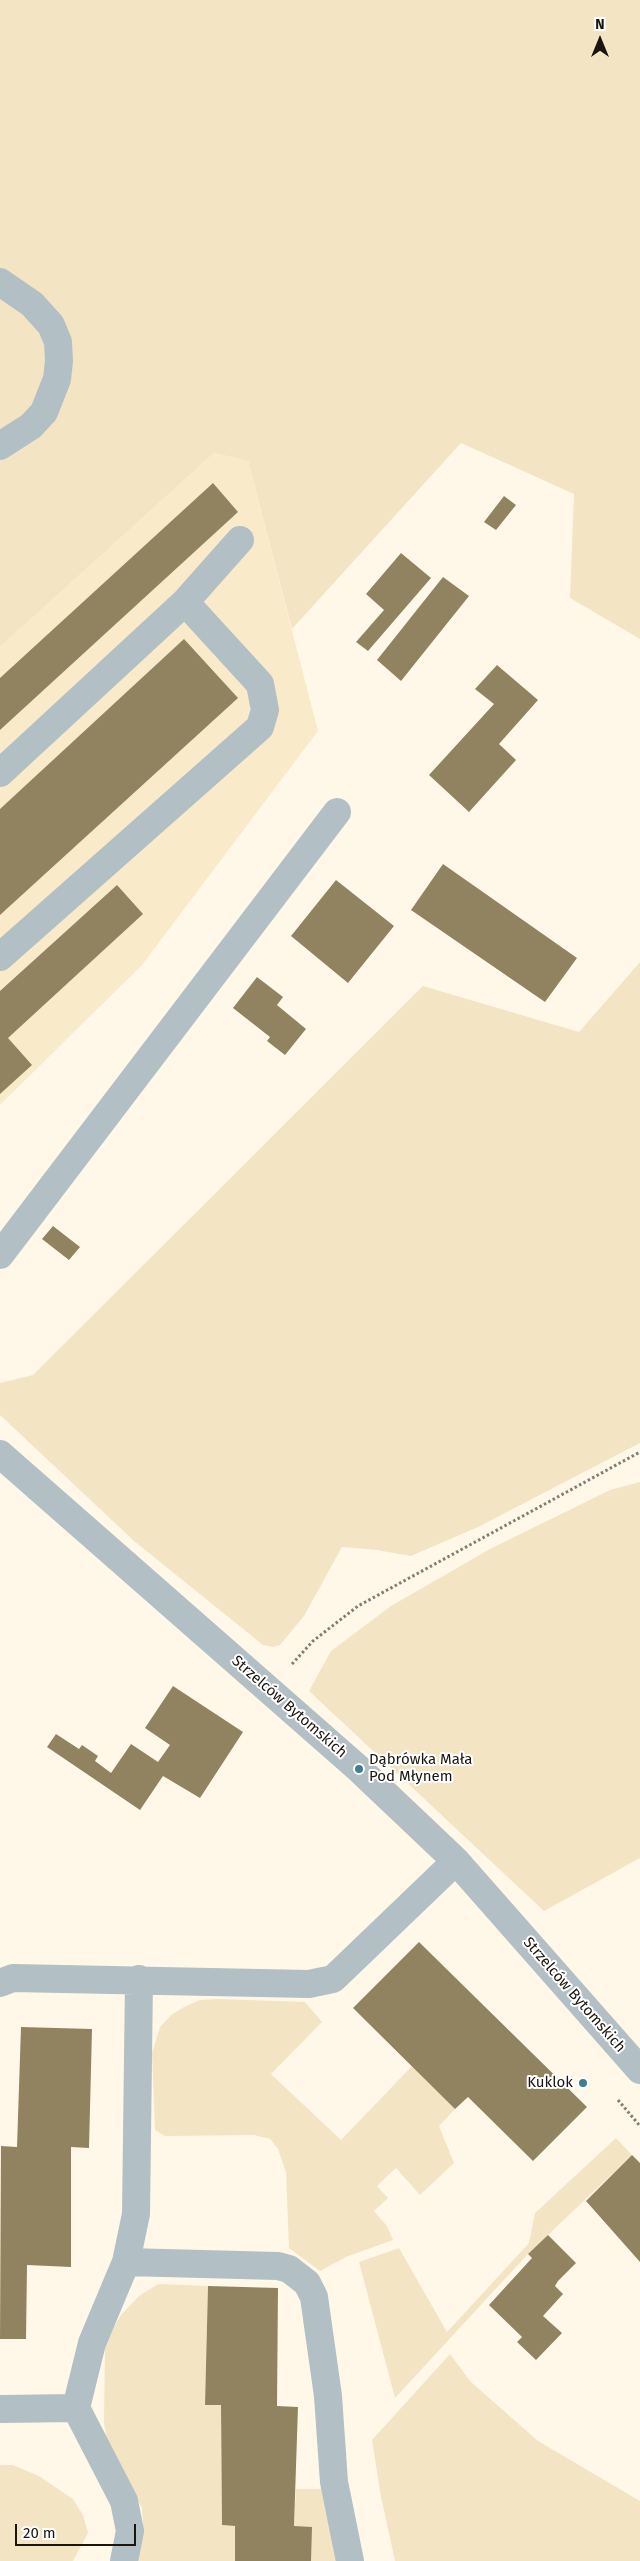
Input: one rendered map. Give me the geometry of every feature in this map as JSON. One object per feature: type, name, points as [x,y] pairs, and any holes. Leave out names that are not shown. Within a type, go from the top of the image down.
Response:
[{"type":"street","points":[[0,282],[32,304],[51,325],[58,342],[59,361],[57,379],[44,412],[31,426],[0,446]]},
{"type":"street","points":[[0,773],[185,602],[240,540]]},
{"type":"street","points":[[0,957],[260,727],[265,710],[260,684],[185,602]]},
{"type":"street","points":[[0,1255],[338,812]]},
{"type":"street","name":"Strzelców Bytomskich","points":[[0,1454],[360,1769],[456,1861],[640,2070]]},
{"type":"street","points":[[0,1983],[13,1978],[139,1979],[309,1984],[333,1979],[456,1861]]},
{"type":"street","points":[[124,2561],[130,2531],[124,2501],[76,2408],[92,2343],[126,2262],[136,2214],[139,1979]]},
{"type":"street","points":[[126,2262],[278,2266],[290,2269],[307,2283],[314,2297],[328,2396],[334,2482],[350,2561]]},
{"type":"street","points":[[0,2409],[76,2408]]},
{"type":"path","points":[[270,1690],[313,1641],[358,1606],[640,1452]]},
{"type":"path","points":[[615,2096],[640,2126]]},
{"type":"shaded area","points":[[0,0],[640,0],[640,639],[570,598],[574,494],[461,443],[292,629],[248,461],[214,453],[0,647]]},
{"type":"shaded area","points":[[214,453],[248,461],[318,731],[142,965],[0,1105],[0,647]]},
{"type":"shaded area","points":[[640,962],[640,1443],[478,1527],[411,1556],[342,1547],[304,1616],[280,1645],[273,1647],[263,1645],[134,1541],[0,1415],[0,1383],[33,1375],[423,986],[579,1032]]},
{"type":"shaded area","points":[[640,1482],[640,1858],[544,1911],[309,1691],[331,1651],[391,1606],[490,1549],[610,1490]]},
{"type":"shaded area","points":[[200,2000],[305,2002],[322,2022],[271,2074],[341,2140],[412,2066],[455,2109],[439,2126],[454,2163],[420,2195],[396,2168],[377,2186],[388,2198],[374,2211],[387,2226],[393,2240],[346,2257],[320,2271],[289,2248],[286,2172],[278,2149],[270,2139],[254,2135],[165,2136],[155,2130],[152,2053],[160,2027],[171,2015],[184,2007]]},
{"type":"shaded area","points":[[616,2138],[632,2155],[528,2254],[395,2398],[359,2262],[399,2248],[447,2332],[529,2243],[535,2213]]},
{"type":"shaded area","points":[[158,2284],[208,2286],[205,2405],[221,2405],[222,2525],[235,2526],[235,2561],[138,2561],[143,2525],[142,2508],[108,2445],[104,2423],[105,2348],[111,2332],[121,2315],[139,2296]]},
{"type":"shaded area","points":[[450,2354],[471,2382],[538,2441],[640,2501],[640,2561],[395,2561],[381,2497],[372,2440]]},
{"type":"shaded area","points":[[0,2465],[13,2465],[39,2476],[73,2499],[83,2515],[88,2533],[73,2561],[0,2561]]},
{"type":"shaded area","points":[[296,2489],[321,2489],[341,2561],[311,2561],[294,2526]]},
{"type":"building","points":[[213,483],[238,512],[0,730],[0,678]]},
{"type":"building","points":[[504,496],[516,505],[496,530],[484,522]]},
{"type":"building","points":[[401,553],[431,578],[368,651],[356,642],[384,610],[366,594]]},
{"type":"building","points":[[443,577],[469,596],[401,681],[377,660]]},
{"type":"building","points":[[184,639],[238,698],[0,915],[0,809]]},
{"type":"building","points":[[497,665],[538,700],[499,744],[516,760],[469,812],[429,775],[494,704],[475,689]]},
{"type":"building","points":[[443,864],[577,958],[545,1002],[411,910]]},
{"type":"building","points":[[336,880],[394,926],[348,983],[291,936]]},
{"type":"building","points":[[117,885],[143,914],[8,1038],[32,1065],[0,1094],[0,991]]},
{"type":"building","points":[[257,977],[283,997],[277,1005],[306,1029],[285,1055],[267,1041],[270,1037],[233,1008]]},
{"type":"building","points":[[53,1226],[80,1247],[69,1260],[42,1239]]},
{"type":"building","points":[[173,1686],[243,1732],[200,1798],[163,1776],[140,1810],[47,1747],[56,1734],[79,1749],[82,1745],[98,1756],[95,1761],[111,1773],[131,1744],[158,1762],[170,1745],[145,1728]]},
{"type":"building","points":[[419,1942],[587,2107],[533,2161],[468,2097],[455,2109],[353,2008]]},
{"type":"building","points":[[21,2027],[92,2029],[89,2148],[71,2147],[71,2267],[27,2265],[26,2339],[0,2339],[1,2146],[17,2147]]},
{"type":"building","points":[[632,2155],[640,2163],[640,2262],[586,2201]]},
{"type":"building","points":[[548,2235],[576,2263],[558,2281],[555,2286],[563,2294],[543,2316],[562,2333],[536,2360],[517,2342],[522,2337],[489,2305],[532,2258],[528,2254]]},
{"type":"building","points":[[208,2286],[278,2288],[277,2406],[298,2407],[294,2526],[312,2527],[311,2561],[235,2561],[235,2526],[222,2525],[221,2405],[205,2405]]},
{"type":"place","name":"Dąbrówka Mała Pod Młynem","points":[[359,1769]]},
{"type":"place","name":"Kuklok","points":[[583,2083]]}]
